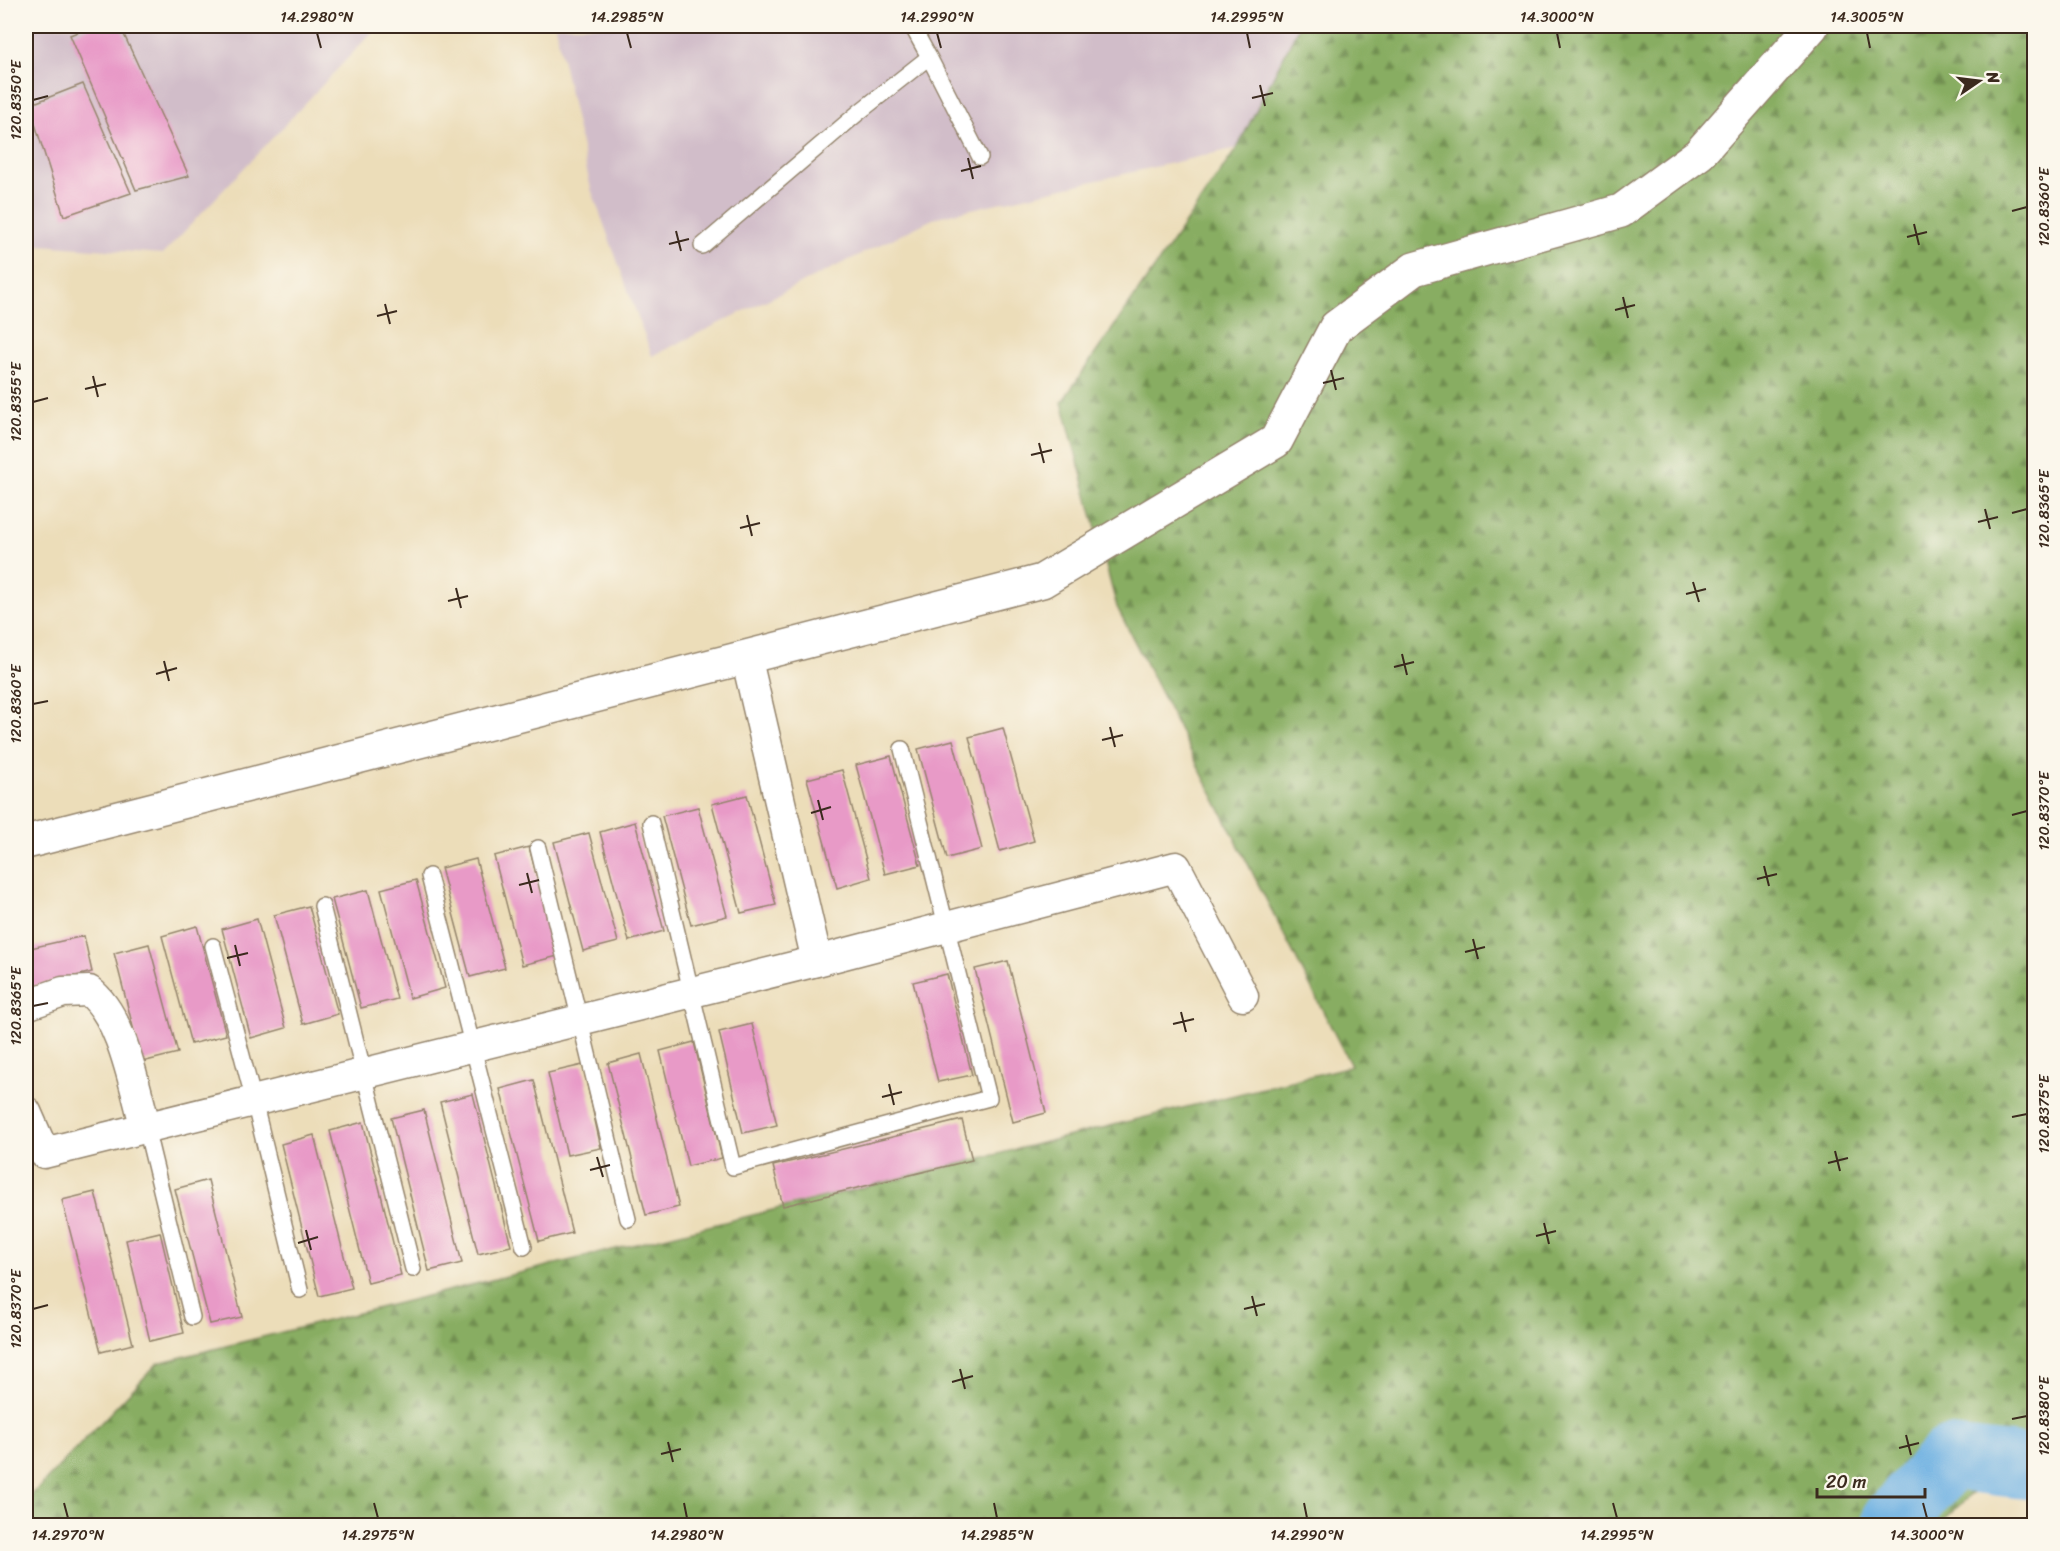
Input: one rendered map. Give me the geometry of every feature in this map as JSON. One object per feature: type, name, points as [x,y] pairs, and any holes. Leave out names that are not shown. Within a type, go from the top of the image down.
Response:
[{"type":"street","points":[[26,842],[1042,581],[1276,441],[1336,327],[1414,269],[1622,211],[1699,154],[1812,26]]},
{"type":"street","points":[[746,656],[818,961]]},
{"type":"street","points":[[26,1112],[44,1154],[818,961],[1176,867],[1243,996]]},
{"type":"street","points":[[26,1005],[63,992],[89,991],[101,1000],[118,1034],[147,1128]]},
{"type":"lane","points":[[912,26],[980,157]]},
{"type":"lane","points":[[702,246],[858,112],[929,57]]},
{"type":"lane","points":[[651,823],[733,1167],[989,1098],[902,749]]},
{"type":"lane","points":[[538,848],[628,1219]]},
{"type":"lane","points":[[429,876],[524,1247]]},
{"type":"lane","points":[[322,906],[362,1074],[413,1269]]},
{"type":"lane","points":[[213,946],[300,1290]]},
{"type":"lane","points":[[147,1128],[192,1317]]},
{"type":"shaded area","points":[[26,26],[378,26],[163,254],[26,244]]},
{"type":"shaded area","points":[[555,26],[1299,26],[1237,148],[937,217],[652,356],[591,189]]},
{"type":"green space","points":[[1299,26],[2034,26],[2034,1436],[1938,1525],[26,1526],[26,1501],[158,1363],[1351,1066],[1117,607],[1062,402],[1237,148]]},
{"type":"building","points":[[93,26],[120,26],[189,176],[136,190],[70,35]]},
{"type":"building","points":[[83,84],[131,193],[64,216],[29,105]]},
{"type":"building","points":[[1003,728],[1034,841],[1000,851],[969,737]]},
{"type":"building","points":[[953,740],[982,849],[947,858],[918,749]]},
{"type":"building","points":[[891,756],[920,865],[885,874],[856,765]]},
{"type":"building","points":[[842,770],[871,878],[837,888],[807,779]]},
{"type":"building","points":[[747,795],[776,905],[741,913],[712,804]]},
{"type":"building","points":[[698,807],[727,916],[691,925],[662,816]]},
{"type":"building","points":[[635,822],[664,931],[629,941],[600,832]]},
{"type":"building","points":[[589,833],[618,942],[583,951],[554,842]]},
{"type":"building","points":[[529,847],[558,956],[522,965],[494,856]]},
{"type":"building","points":[[476,859],[505,968],[470,977],[441,868]]},
{"type":"building","points":[[416,880],[445,988],[410,998],[381,889]]},
{"type":"building","points":[[368,890],[397,999],[361,1008],[332,899]]},
{"type":"building","points":[[309,906],[338,1014],[303,1024],[274,915]]},
{"type":"building","points":[[257,919],[286,1028],[251,1038],[222,929]]},
{"type":"building","points":[[197,926],[226,1035],[191,1044],[162,936]]},
{"type":"building","points":[[84,936],[92,972],[26,988],[26,949]]},
{"type":"building","points":[[149,944],[178,1053],[142,1062],[114,953]]},
{"type":"building","points":[[1008,961],[1046,1113],[1013,1122],[975,969]]},
{"type":"building","points":[[947,974],[972,1075],[938,1082],[913,982]]},
{"type":"building","points":[[752,1024],[777,1125],[743,1133],[719,1032]]},
{"type":"building","points":[[694,1042],[722,1158],[688,1166],[660,1051]]},
{"type":"building","points":[[641,1054],[679,1207],[646,1215],[608,1063]]},
{"type":"building","points":[[583,1065],[601,1148],[567,1155],[548,1073]]},
{"type":"building","points":[[534,1080],[572,1233],[539,1241],[500,1089]]},
{"type":"building","points":[[473,1094],[511,1246],[478,1254],[440,1102]]},
{"type":"building","points":[[424,1110],[462,1263],[429,1271],[391,1118]]},
{"type":"building","points":[[962,1120],[972,1160],[783,1206],[773,1166]]},
{"type":"building","points":[[363,1122],[401,1275],[368,1283],[330,1131]]},
{"type":"building","points":[[314,1135],[352,1288],[319,1296],[281,1144]]},
{"type":"building","points":[[208,1180],[242,1317],[210,1324],[175,1189]]},
{"type":"building","points":[[95,1192],[133,1344],[101,1352],[62,1200]]},
{"type":"building","points":[[160,1232],[184,1333],[150,1341],[126,1240]]},
{"type":"waterway","points":[[1897,1526],[1894,1520],[1950,1458],[2034,1468]]}]
